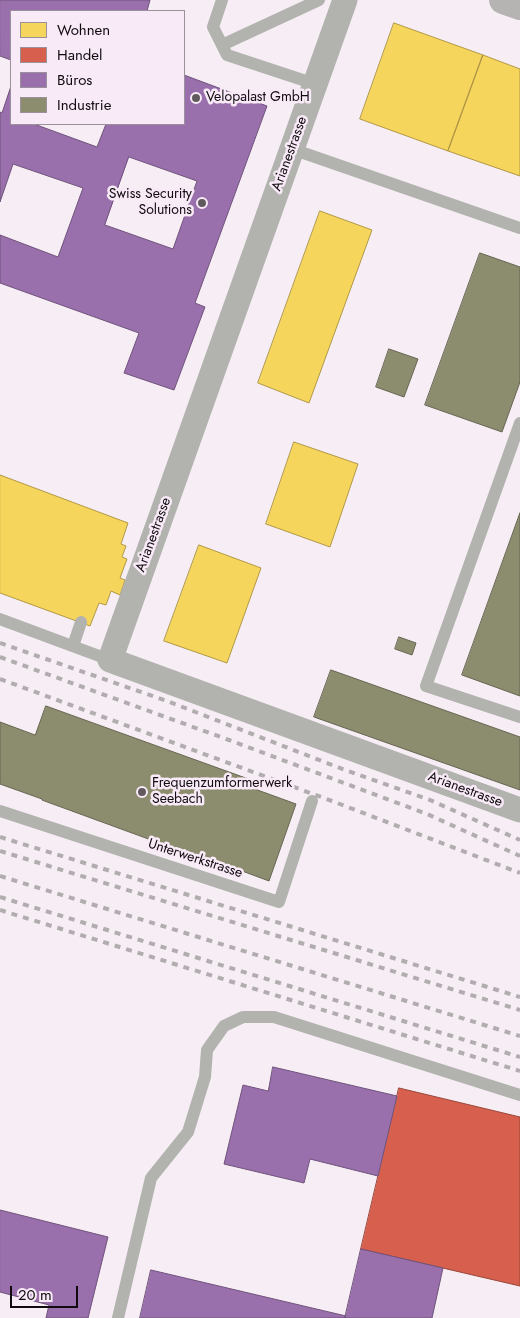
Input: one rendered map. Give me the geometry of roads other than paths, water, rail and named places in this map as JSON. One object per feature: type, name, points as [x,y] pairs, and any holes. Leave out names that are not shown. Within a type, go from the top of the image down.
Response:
[{"type":"main road","points":[[503,0],[520,6]]},
{"type":"street","name":"Arianestrasse","points":[[345,0],[110,660],[520,810]]},
{"type":"lane","points":[[222,0],[213,27],[228,55],[315,84]]},
{"type":"lane","points":[[222,45],[319,0]]},
{"type":"lane","points":[[292,149],[520,228]]},
{"type":"lane","points":[[520,423],[426,686],[520,717]]},
{"type":"lane","points":[[0,619],[110,660]]},
{"type":"lane","points":[[73,646],[82,622]]},
{"type":"lane","name":"Unterwerkstrasse","points":[[0,811],[279,902],[312,801]]},
{"type":"lane","points":[[118,1318],[151,1178],[188,1132],[205,1077],[207,1050],[224,1026],[243,1016],[274,1017],[520,1095]]},
{"type":"railway","points":[[0,643],[167,701],[345,770],[430,800],[520,840]]},
{"type":"railway","points":[[0,657],[427,814],[520,856]]},
{"type":"railway","points":[[0,679],[332,801],[520,873]]},
{"type":"railway","points":[[0,837],[520,997]]},
{"type":"railway","points":[[0,851],[520,1010]]},
{"type":"railway","points":[[0,876],[520,1036]]},
{"type":"railway","points":[[0,897],[520,1057]]},
{"type":"railway","points":[[0,910],[520,1071]]},
{"type":"place","name":"Velopalast GmbH","points":[[196,98]]},
{"type":"place","name":"Swiss Security Solutions","points":[[202,203]]},
{"type":"place","name":"Frequenzumformerwerk Seebach","points":[[142,792]]}]
